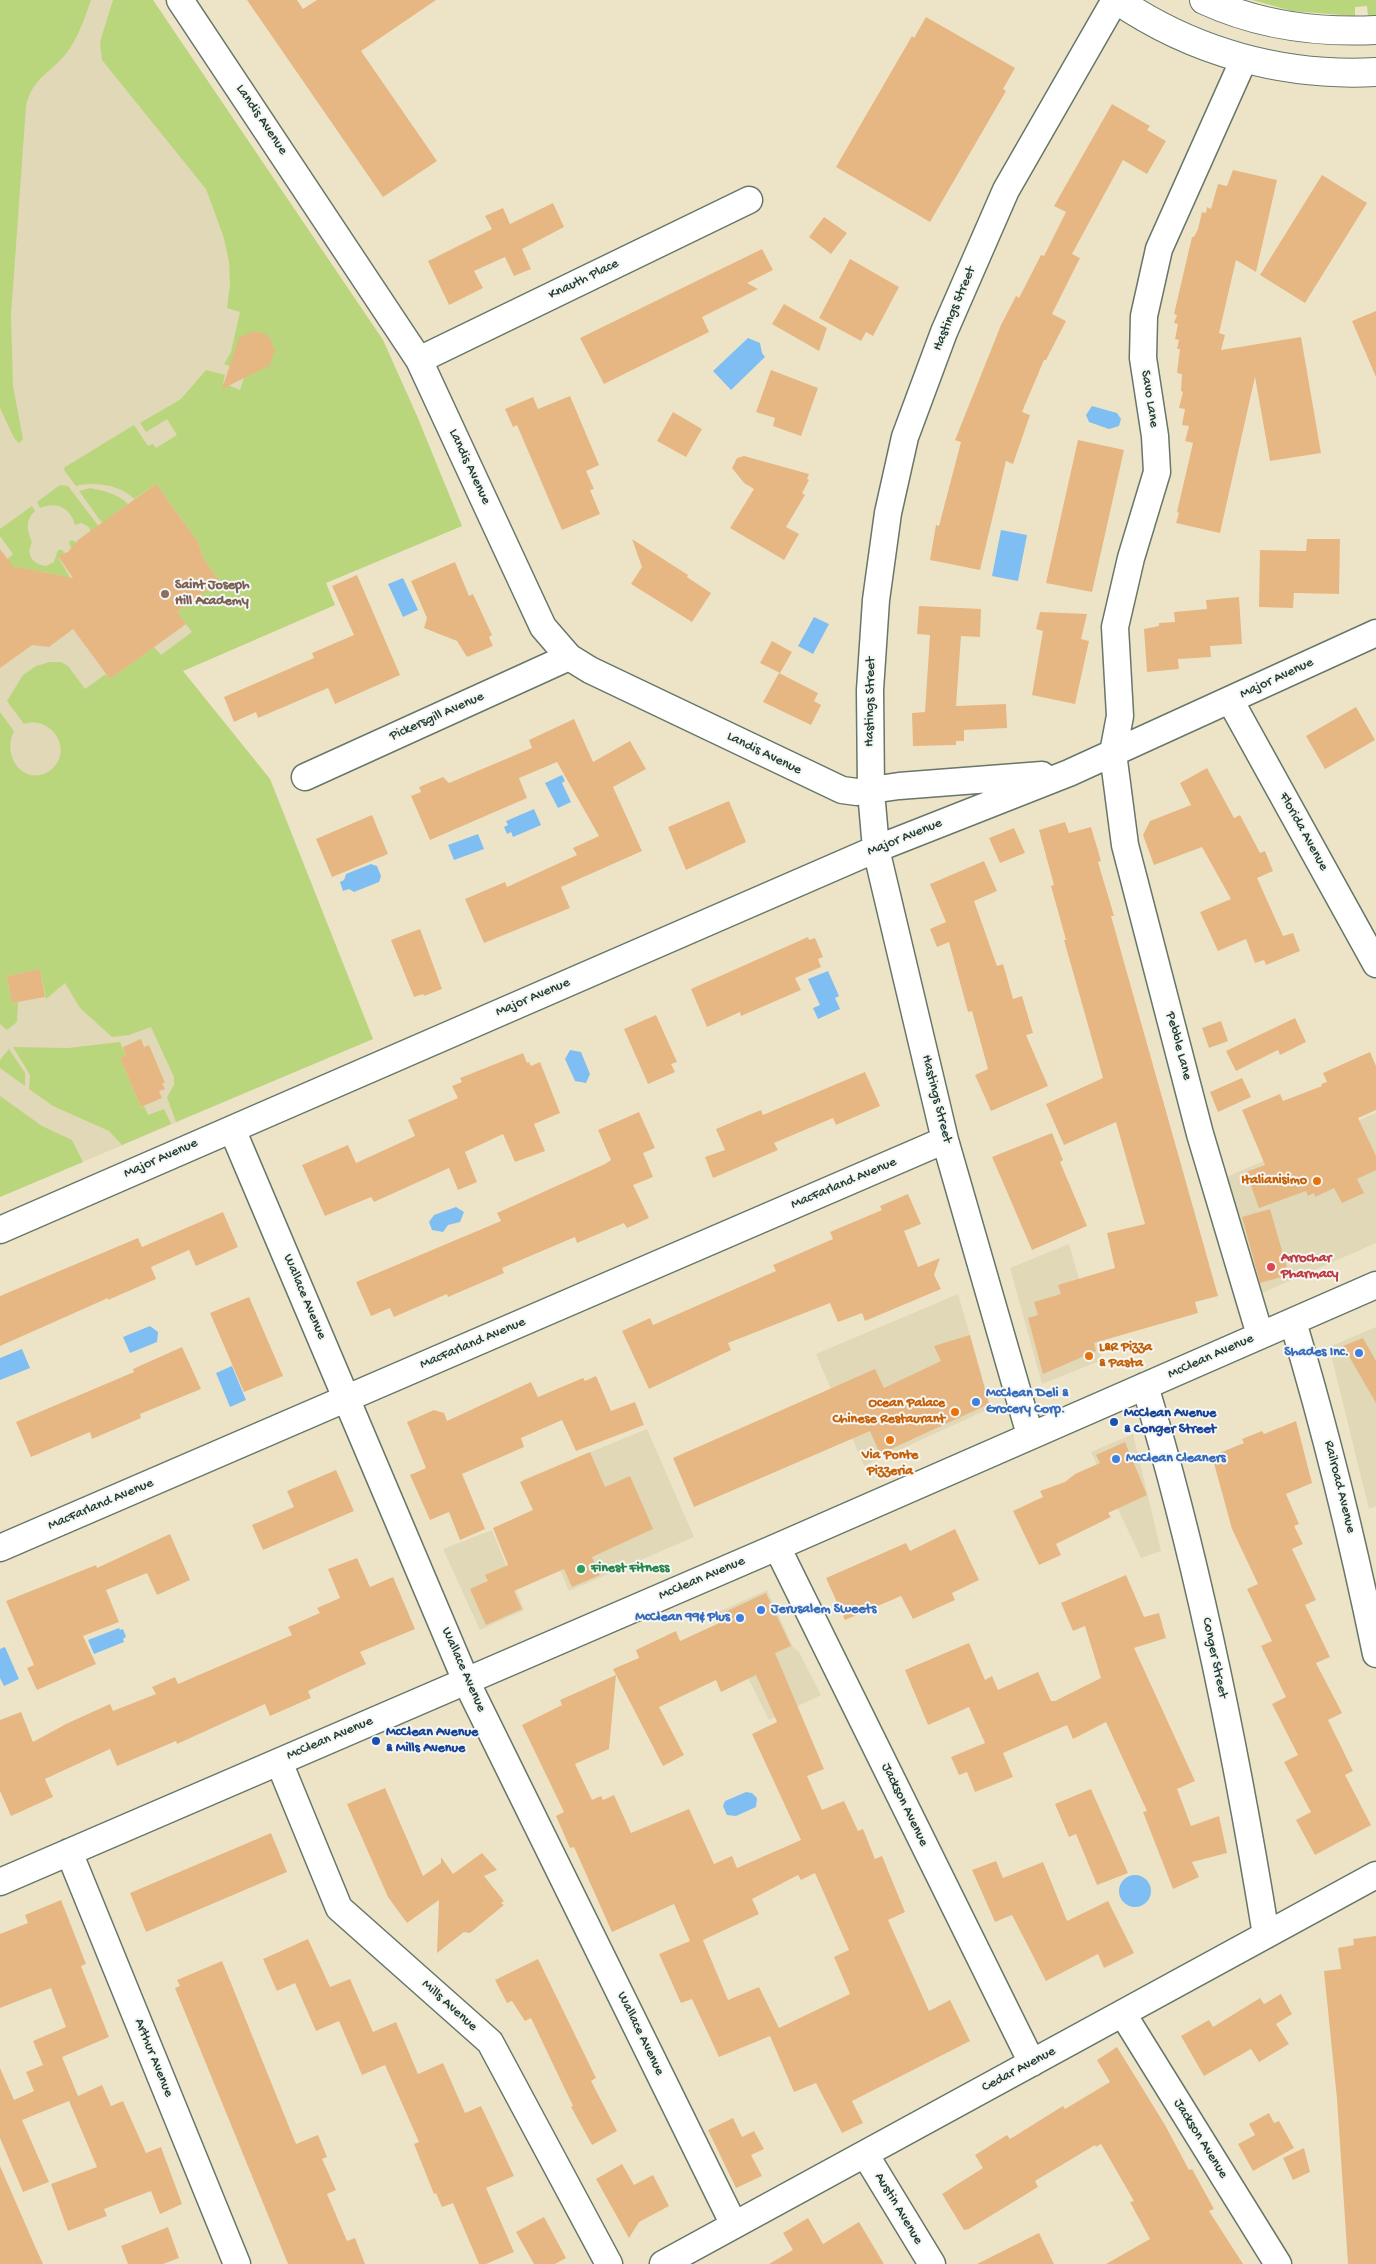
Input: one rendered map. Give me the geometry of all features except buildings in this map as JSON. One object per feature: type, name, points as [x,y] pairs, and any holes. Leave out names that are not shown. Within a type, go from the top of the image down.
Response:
[{"type":"main road","points":[[1116,0],[1164,29],[1190,41],[1244,59],[1324,72],[1376,72]]},
{"type":"main road","points":[[1204,0],[1237,13],[1284,25],[1316,30],[1376,30]]},
{"type":"street","name":"Landis Avenue","points":[[180,0],[419,360],[543,627],[568,657],[590,670],[823,782],[842,790],[871,791]]},
{"type":"street","name":"Hastings Street","points":[[1030,1435],[945,1140],[876,849],[871,791],[870,690],[876,600],[888,513],[904,437],[944,332],[1006,190],[1116,0]]},
{"type":"street","name":"Savo Lane","points":[[1113,753],[1120,716],[1115,627],[1131,558],[1157,472],[1155,436],[1143,358],[1144,316],[1160,249],[1244,59]]},
{"type":"street","name":"Knauth Place","points":[[419,360],[749,200]]},
{"type":"street","name":"Major Avenue","points":[[0,1230],[876,849],[1069,773],[1376,634]]},
{"type":"street","name":"Pickersgill Avenue","points":[[305,777],[568,657]]},
{"type":"street","name":"Florida Avenue","points":[[1230,700],[1376,964]]},
{"type":"street","name":"Pebble Lane","points":[[1113,753],[1125,846],[1200,1134],[1260,1335]]},
{"type":"street","name":"Major Avenue","points":[[871,791],[899,786],[1069,773]]},
{"type":"street","name":"Wallace Avenue","points":[[232,1129],[466,1680],[734,2225]]},
{"type":"street","name":"MacFarland Avenue","points":[[0,1548],[945,1140]]},
{"type":"street","name":"McClean Avenue","points":[[0,1882],[777,1547],[1376,1285]]},
{"type":"street","name":"Railroad Avenue","points":[[1293,1322],[1318,1405],[1339,1488],[1376,1654]]},
{"type":"street","name":"Conger Street","points":[[1145,1386],[1189,1546],[1231,1739],[1266,1935]]},
{"type":"street","name":"Jackson Avenue","points":[[777,1547],[1032,2063]]},
{"type":"street","name":"Mills Avenue","points":[[279,1762],[339,1908],[490,2042],[609,2264]]},
{"type":"street","name":"Arthur Avenue","points":[[69,1852],[237,2264]]},
{"type":"street","name":"Cedar Avenue","points":[[663,2264],[1376,1875]]},
{"type":"street","name":"Jackson Avenue","points":[[1123,2014],[1278,2264]]},
{"type":"street","name":"Austin Avenue","points":[[865,2154],[932,2264]]},
{"type":"shaded area","name":"Saint Joseph Hill Academy","points":[[0,0],[153,0],[383,340],[417,416],[462,526],[326,583],[335,605],[183,671],[270,779],[373,1039],[0,1197]]},
{"type":"shaded area","points":[[1376,1113],[1376,1243],[1260,1294],[1226,1177]]},
{"type":"shaded area","points":[[1069,1244],[1102,1360],[1042,1384],[1010,1268]]},
{"type":"shaded area","points":[[958,1294],[991,1408],[864,1466],[816,1354]]},
{"type":"shaded area","points":[[1376,1327],[1376,1506],[1369,1509],[1329,1347]]},
{"type":"shaded area","points":[[647,1429],[694,1537],[569,1591],[522,1480]]},
{"type":"shaded area","points":[[1133,1434],[1161,1551],[1141,1558],[1091,1452]]},
{"type":"shaded area","points":[[492,1530],[524,1610],[480,1630],[443,1549]]},
{"type":"shaded area","points":[[767,1590],[793,1647],[799,1652],[821,1695],[769,1720],[716,1613]]},
{"type":"green space","points":[[0,0],[91,0],[72,45],[62,58],[38,81],[29,96],[26,106],[11,315],[13,386],[23,439],[19,443],[14,438],[0,408]]},
{"type":"green space","points":[[113,0],[153,0],[383,340],[417,416],[462,526],[326,583],[335,605],[183,671],[270,779],[373,1039],[176,1122],[167,1097],[174,1085],[174,1077],[151,1027],[129,1035],[112,1037],[80,1008],[65,983],[46,999],[40,969],[7,976],[12,1003],[18,1002],[17,1022],[7,1030],[0,1024],[0,712],[14,731],[11,741],[11,752],[19,768],[26,773],[34,775],[43,774],[52,769],[58,761],[61,752],[56,736],[51,729],[43,724],[24,724],[7,701],[23,675],[36,666],[50,662],[61,662],[68,666],[85,689],[106,674],[110,679],[154,647],[161,655],[192,632],[177,612],[219,581],[203,558],[198,542],[156,484],[134,499],[122,490],[107,485],[91,484],[76,486],[64,470],[65,467],[134,425],[148,446],[153,444],[156,448],[177,435],[167,419],[146,432],[140,423],[181,399],[206,370],[225,375],[223,383],[240,390],[246,372],[224,364],[231,352],[240,312],[227,308],[230,285],[229,262],[224,238],[206,189],[102,60],[100,42]]},
{"type":"green space","points":[[1252,0],[1376,0],[1376,15],[1368,16],[1367,6],[1355,7],[1355,16],[1292,11]]},
{"type":"green space","points":[[60,485],[68,486],[116,549],[71,549],[69,542],[72,540],[78,543],[91,532],[89,527],[81,523],[75,525],[70,514],[62,508],[52,505],[40,508],[37,502]]},
{"type":"green space","points":[[90,488],[116,495],[128,504],[102,523],[79,491]]},
{"type":"green space","points":[[32,506],[35,511],[28,522],[32,542],[30,555],[34,561],[46,566],[54,562],[58,550],[62,550],[65,553],[58,557],[72,581],[61,589],[49,573],[31,570],[23,576],[17,567],[15,569],[5,561],[13,554],[0,536],[0,529]]},
{"type":"green space","points":[[120,1042],[126,1055],[120,1058],[141,1107],[144,1106],[148,1115],[164,1109],[171,1124],[122,1145],[109,1131],[53,1106],[29,1089],[30,1075],[13,1047],[68,1048]]},
{"type":"green space","points":[[9,1049],[25,1073],[25,1086],[0,1068],[0,1060]]},
{"type":"green space","points":[[0,1096],[42,1126],[72,1140],[83,1162],[0,1197]]},
{"type":"water","points":[[748,338],[760,343],[765,357],[731,390],[713,371]]},
{"type":"water","points":[[1092,406],[1117,413],[1121,419],[1119,426],[1109,429],[1089,422],[1086,415]]},
{"type":"water","points":[[1001,530],[1027,535],[1018,581],[992,576]]},
{"type":"water","points":[[403,578],[418,610],[403,617],[388,584]]},
{"type":"water","points":[[814,617],[829,624],[813,654],[798,646]]},
{"type":"water","points":[[562,775],[565,781],[562,783],[571,802],[558,808],[545,783]]},
{"type":"water","points":[[534,809],[541,825],[513,837],[511,832],[507,834],[504,827],[508,825],[506,821]]},
{"type":"water","points":[[478,834],[484,849],[454,860],[448,845]]},
{"type":"water","points":[[371,864],[377,866],[381,876],[379,882],[354,892],[349,889],[343,891],[340,882],[344,880],[346,874]]},
{"type":"water","points":[[828,971],[839,996],[835,998],[840,1009],[818,1019],[813,1008],[820,1005],[808,979]]},
{"type":"water","points":[[570,1050],[581,1052],[590,1074],[586,1083],[575,1081],[565,1059]]},
{"type":"water","points":[[456,1207],[464,1212],[460,1222],[448,1225],[443,1232],[432,1230],[429,1222],[434,1215]]},
{"type":"water","points":[[150,1326],[158,1332],[157,1342],[130,1353],[123,1337]]},
{"type":"water","points":[[22,1349],[30,1368],[0,1380],[0,1358]]},
{"type":"water","points":[[232,1366],[246,1400],[230,1407],[216,1373]]},
{"type":"water","points":[[119,1628],[120,1630],[123,1629],[126,1637],[123,1639],[124,1642],[94,1654],[88,1640]]},
{"type":"water","points":[[5,1647],[19,1679],[4,1686],[0,1678],[0,1649]]},
{"type":"water","points":[[746,1792],[752,1793],[757,1798],[756,1807],[736,1816],[727,1815],[723,1806],[725,1801]]},
{"type":"water","points":[[1135,1875],[1141,1876],[1146,1880],[1150,1885],[1150,1897],[1146,1902],[1141,1906],[1135,1907],[1129,1906],[1124,1902],[1120,1897],[1119,1891],[1120,1885],[1124,1880],[1129,1876]]},
{"type":"place","name":"Saint Joseph Hill Academy","points":[[165,594]]},
{"type":"place","name":"Italianisimo","points":[[1317,1181]]},
{"type":"place","name":"Arrochar Pharmacy","points":[[1271,1267]]},
{"type":"place","name":"Shades Inc.","points":[[1359,1353]]},
{"type":"place","name":"L&R Pizza & Pasta","points":[[1089,1356]]},
{"type":"place","name":"McClean Deli & Grocery Corp.","points":[[976,1402]]},
{"type":"place","name":"Ocean Palace Chinese Restaurant","points":[[955,1412]]},
{"type":"place","name":"McClean Avenue & Conger Street","points":[[1114,1422]]},
{"type":"place","name":"Via Ponte Pizzeria","points":[[890,1440]]},
{"type":"place","name":"McClean Cleaners","points":[[1116,1459]]},
{"type":"place","name":"Finest Fitness","points":[[581,1569]]},
{"type":"place","name":"Jerusalem Sweets","points":[[761,1610]]},
{"type":"place","name":"McClean 99¢ Plus","points":[[740,1618]]},
{"type":"place","name":"McClean Avenue & Mills Avenue","points":[[376,1741]]}]
